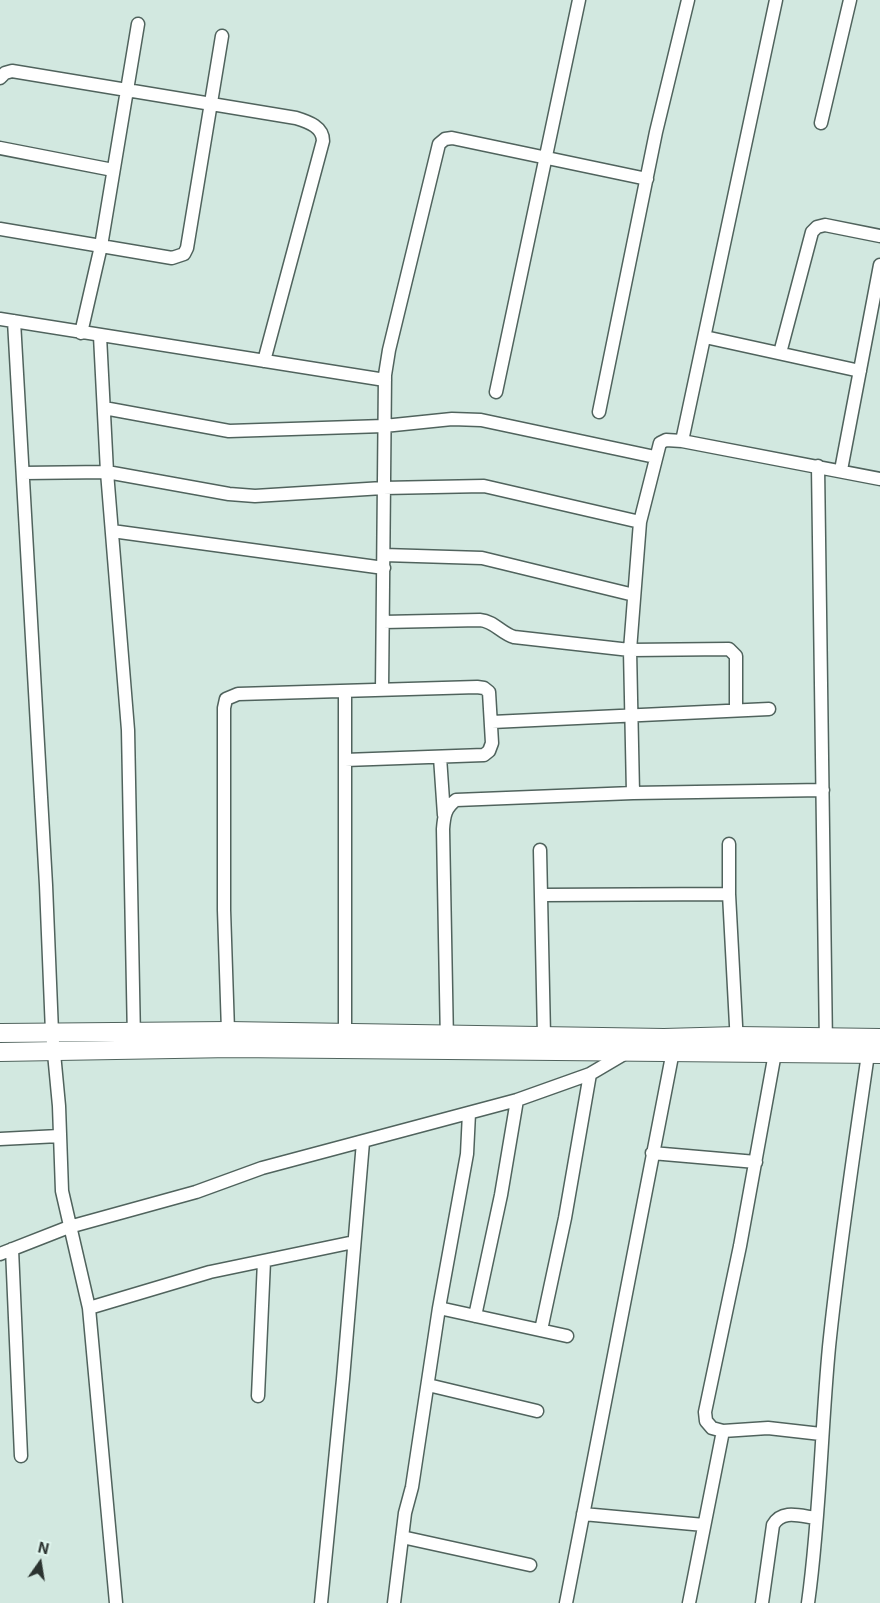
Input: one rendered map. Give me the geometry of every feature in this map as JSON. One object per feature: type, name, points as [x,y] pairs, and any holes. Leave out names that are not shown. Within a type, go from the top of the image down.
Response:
[{"type":"main road","points":[[0,1033],[345,1032],[447,1042],[627,1052],[673,1051],[738,1044],[776,1053],[880,1038]]},
{"type":"main road","points":[[0,1052],[345,1049],[544,1036],[640,1037],[738,1044],[826,1045],[874,1054]]},
{"type":"street","points":[[496,392],[579,0]]},
{"type":"street","points":[[599,412],[647,179],[688,0]]},
{"type":"street","points":[[682,441],[776,0]]},
{"type":"street","points":[[821,124],[850,0]]},
{"type":"street","points":[[81,332],[101,246],[138,24]]},
{"type":"street","points":[[0,229],[172,258],[184,254],[187,248],[222,36]]},
{"type":"street","points":[[0,78],[5,73],[12,72],[296,118],[307,121],[323,134],[323,141],[264,362]]},
{"type":"street","points":[[382,690],[385,380],[389,350],[439,144],[452,138],[647,179]]},
{"type":"street","points":[[0,148],[114,170]]},
{"type":"street","points":[[780,353],[812,232],[817,227],[825,225],[880,236]]},
{"type":"street","points":[[841,470],[880,265]]},
{"type":"street","points":[[0,319],[385,380]]},
{"type":"street","points":[[14,321],[52,1032],[59,1106],[62,1191],[89,1308],[116,1603]]},
{"type":"street","points":[[100,336],[107,472],[128,730],[133,1050]]},
{"type":"street","points":[[705,337],[860,370]]},
{"type":"street","points":[[104,408],[229,431],[384,426],[452,419],[481,420],[655,457]]},
{"type":"street","points":[[634,793],[630,650],[634,595],[640,522],[660,443],[666,440],[682,441],[880,479]]},
{"type":"street","points":[[818,466],[826,1045]]},
{"type":"street","points":[[23,473],[107,472],[229,494],[255,496],[383,488],[484,486],[640,522]]},
{"type":"street","points":[[112,531],[384,561],[482,558],[634,595]]},
{"type":"street","points":[[383,622],[487,620],[503,632],[514,637],[630,650],[730,648],[736,656],[736,710]]},
{"type":"street","points":[[228,1031],[224,910],[224,708],[226,700],[238,694],[484,688],[489,692],[491,699],[492,744],[489,751],[484,755],[344,760]]},
{"type":"street","points":[[345,692],[345,1049]]},
{"type":"street","points":[[492,722],[769,709]]},
{"type":"street","points":[[440,757],[444,816],[447,1042]]},
{"type":"street","points":[[444,816],[448,806],[456,800],[634,793],[823,790]]},
{"type":"street","points":[[729,844],[738,1044]]},
{"type":"street","points":[[540,850],[544,1036]]},
{"type":"street","points":[[542,895],[730,894]]},
{"type":"street","points":[[20,1456],[6,1251],[69,1227],[196,1192],[262,1168],[517,1100],[590,1074],[627,1052],[640,1037]]},
{"type":"street","points":[[566,1603],[673,1051]]},
{"type":"street","points":[[776,1053],[756,1162],[705,1412],[706,1421],[712,1428],[723,1431],[768,1428],[822,1434]]},
{"type":"street","points":[[808,1603],[822,1434],[846,1208],[874,1054]]},
{"type":"street","points":[[540,1330],[565,1218],[590,1074]]},
{"type":"street","points":[[475,1316],[501,1195],[517,1100]]},
{"type":"street","points":[[394,1603],[402,1537],[428,1385],[438,1308],[467,1154],[469,1113]]},
{"type":"street","points":[[0,1139],[59,1136]]},
{"type":"street","points":[[321,1603],[343,1379],[363,1142]]},
{"type":"street","points":[[652,1153],[756,1162]]},
{"type":"street","points":[[89,1308],[210,1272],[354,1242]]},
{"type":"street","points":[[258,1396],[264,1261]]},
{"type":"street","points":[[438,1308],[567,1336]]},
{"type":"street","points":[[428,1385],[537,1411]]},
{"type":"street","points":[[689,1603],[723,1431]]},
{"type":"street","points":[[583,1514],[704,1525]]},
{"type":"street","points":[[762,1603],[772,1525],[781,1515],[816,1518]]},
{"type":"street","points":[[402,1537],[530,1565]]}]
